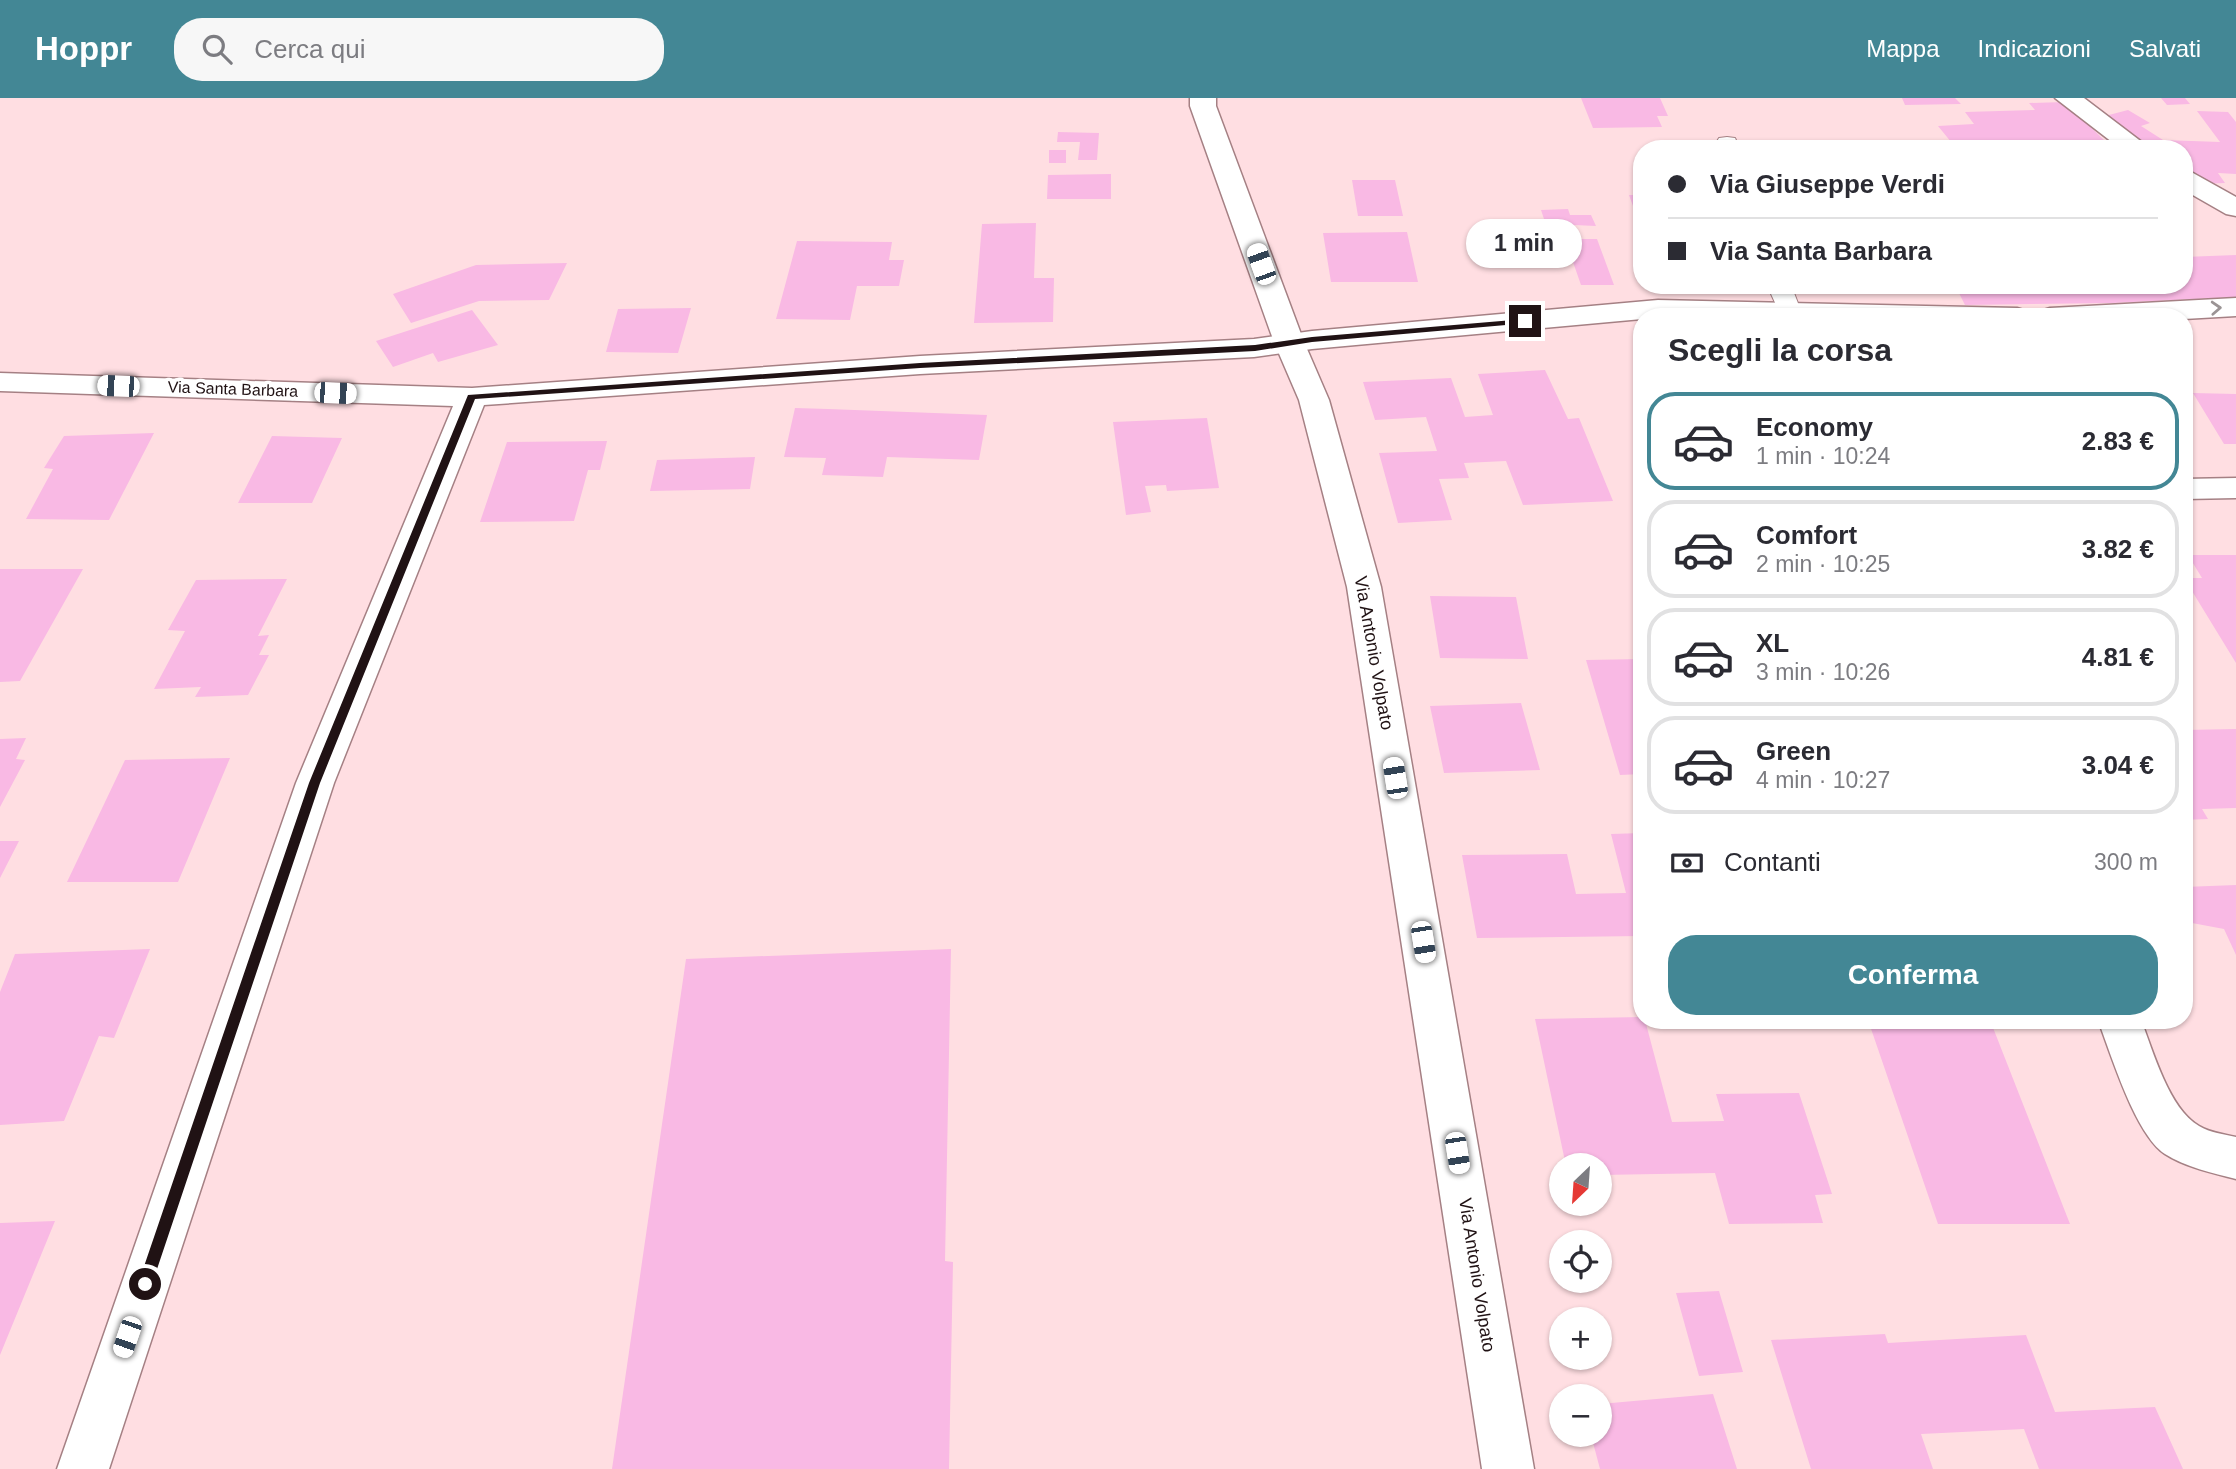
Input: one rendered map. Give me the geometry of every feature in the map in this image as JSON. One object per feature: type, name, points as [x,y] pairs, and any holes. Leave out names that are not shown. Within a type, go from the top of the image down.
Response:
[{"type":"street","points":[[2068,98],[2126,140]]},
{"type":"street","name":"Via Antonio Volpato","points":[[1201,101],[1289,342],[1314,400],[1364,587],[1508,1469]]},
{"type":"street","points":[[2193,184],[2236,208]]},
{"type":"street","name":"Via Santa Barbara","points":[[1669,308],[1784,298],[1806,308]]},
{"type":"street","points":[[2193,309],[2236,307]]},
{"type":"street","name":"Via Santa Barbara","points":[[0,382],[472,397],[920,365],[1255,348],[1289,342],[1633,311]]},
{"type":"street","points":[[83,1469],[314,783],[472,397]]},
{"type":"street","points":[[2193,489],[2236,488]]},
{"type":"street","points":[[2123,1029],[2164,1124],[2179,1138],[2191,1144],[2236,1158]]},
{"type":"building","points":[[1581,98],[1660,98],[1668,116],[1657,116],[1662,127],[1593,128]]},
{"type":"building","points":[[1902,98],[1955,98],[1961,104],[1905,105]]},
{"type":"building","points":[[2161,98],[2185,98],[2190,104],[2167,105]]},
{"type":"building","points":[[2065,102],[2104,140],[1949,140],[1938,126],[1974,124],[1965,112],[2035,110],[2029,103]]},
{"type":"building","points":[[2128,110],[2150,123],[2141,126],[2163,140],[2135,140],[2105,116]]},
{"type":"building","points":[[2197,111],[2228,112],[2236,122],[2236,174],[2218,173],[2225,183],[2201,184],[2193,176],[2193,141],[2220,142]]},
{"type":"building","points":[[1058,132],[1099,133],[1097,160],[1078,160],[1080,142],[1057,142]]},
{"type":"building","points":[[1049,150],[1066,150],[1066,163],[1049,163]]},
{"type":"building","points":[[1111,174],[1111,199],[1047,199],[1048,175]]},
{"type":"building","points":[[1352,180],[1395,180],[1403,216],[1358,216]]},
{"type":"building","points":[[1568,209],[1570,215],[1591,215],[1596,226],[1574,225],[1577,230],[1548,231],[1541,210]]},
{"type":"building","points":[[1036,223],[1034,278],[1054,278],[1053,322],[974,323],[982,224]]},
{"type":"building","points":[[1407,232],[1418,282],[1331,282],[1323,233]]},
{"type":"building","points":[[1565,239],[1597,239],[1614,285],[1581,285]]},
{"type":"building","points":[[797,241],[892,242],[889,260],[904,260],[899,286],[857,286],[850,320],[776,319]]},
{"type":"building","points":[[2236,255],[2236,297],[2112,303],[1965,305],[1960,294],[2193,294],[2193,257]]},
{"type":"building","points":[[567,263],[549,300],[479,301],[411,323],[393,294],[476,265]]},
{"type":"building","points":[[691,308],[678,353],[606,352],[618,309]]},
{"type":"building","points":[[472,310],[498,345],[438,362],[433,353],[393,367],[376,341]]},
{"type":"building","points":[[1545,370],[1568,419],[1579,418],[1613,501],[1523,505],[1506,461],[1464,463],[1469,478],[1439,479],[1452,520],[1398,523],[1379,453],[1437,451],[1426,417],[1375,420],[1363,382],[1451,378],[1465,417],[1493,415],[1478,374]]},
{"type":"building","points":[[2193,393],[2236,394],[2236,444],[2224,444]]},
{"type":"building","points":[[795,408],[987,415],[979,460],[887,457],[883,477],[822,475],[826,458],[784,457]]},
{"type":"building","points":[[1207,418],[1219,488],[1167,491],[1166,485],[1145,486],[1151,512],[1126,515],[1113,422]]},
{"type":"building","points":[[154,433],[109,520],[26,519],[53,469],[44,468],[64,436]]},
{"type":"building","points":[[272,436],[342,438],[312,503],[238,503]]},
{"type":"building","points":[[607,441],[600,470],[588,470],[574,521],[480,522],[507,442]]},
{"type":"building","points":[[755,457],[750,489],[650,491],[657,460]]},
{"type":"building","points":[[2193,555],[2236,555],[2236,663],[2193,593],[2193,578],[2202,578],[2193,563]]},
{"type":"building","points":[[0,569],[83,569],[20,681],[0,682]]},
{"type":"building","points":[[287,579],[258,636],[269,635],[259,655],[269,655],[248,695],[195,697],[201,687],[154,689],[185,631],[168,630],[196,580]]},
{"type":"building","points":[[1430,596],[1516,597],[1528,659],[1440,658]]},
{"type":"building","points":[[1633,659],[1633,774],[1620,775],[1586,660]]},
{"type":"building","points":[[1521,703],[1540,770],[1444,773],[1430,706]]},
{"type":"building","points":[[2236,729],[2236,808],[2202,809],[2208,819],[2193,820],[2193,730]]},
{"type":"building","points":[[26,738],[16,759],[25,760],[0,807],[0,739]]},
{"type":"building","points":[[230,758],[178,882],[67,882],[125,760]]},
{"type":"building","points":[[1633,833],[1633,936],[1477,938],[1462,855],[1567,854],[1576,894],[1626,893],[1611,834]]},
{"type":"building","points":[[0,841],[19,841],[0,878]]},
{"type":"building","points":[[2236,885],[2236,955],[2224,929],[2193,923],[2193,887]]},
{"type":"building","points":[[150,949],[114,1038],[99,1036],[64,1121],[0,1125],[0,992],[15,954]]},
{"type":"building","points":[[951,949],[945,1261],[953,1262],[949,1469],[612,1469],[686,959]]},
{"type":"building","points":[[1633,1017],[1633,1029],[1647,1029],[1672,1122],[1724,1121],[1716,1094],[1799,1093],[1832,1194],[1815,1195],[1823,1223],[1729,1224],[1715,1173],[1612,1175],[1612,1153],[1563,1153],[1535,1019]]},
{"type":"building","points":[[1871,1029],[1994,1029],[2070,1224],[1938,1224]]},
{"type":"building","points":[[55,1221],[0,1355],[0,1223]]},
{"type":"building","points":[[1719,1291],[1743,1372],[1699,1376],[1676,1293]]},
{"type":"building","points":[[1885,1334],[1888,1343],[2026,1335],[2055,1412],[2155,1407],[2183,1469],[2039,1469],[2024,1429],[1921,1434],[1933,1469],[1811,1469],[1771,1340]]},
{"type":"building","points":[[1713,1394],[1737,1469],[1600,1469],[1594,1447],[1612,1447],[1612,1403]]},
{"type":"route","points":[[145,1284],[314,783],[472,397],[920,365],[1255,348],[1312,340],[1525,321]]}]
